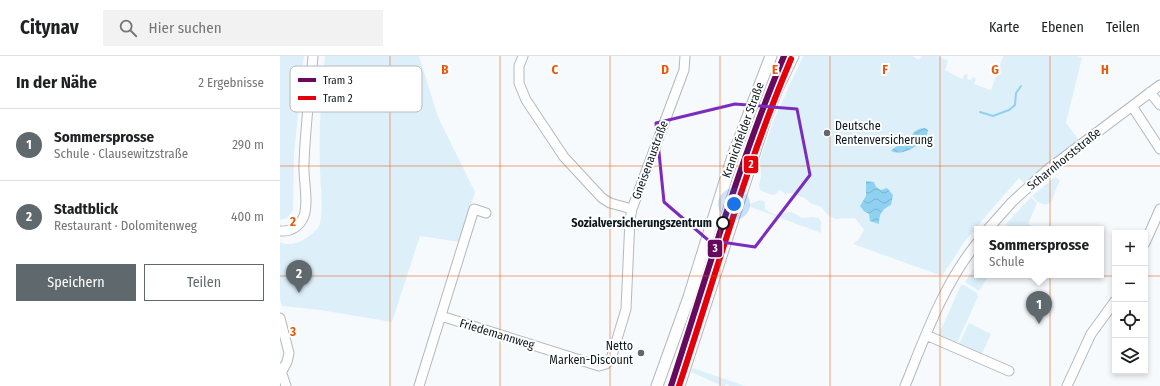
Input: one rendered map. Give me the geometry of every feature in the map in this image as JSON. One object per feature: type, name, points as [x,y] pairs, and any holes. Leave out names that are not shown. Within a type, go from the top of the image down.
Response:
[{"type":"main road","name":"Kranichfelder Straße","points":[[657,386],[689,297],[734,153],[771,56]]},
{"type":"main road","name":"Kranichfelder Straße","points":[[679,386],[766,117],[777,89],[793,56]]},
{"type":"street","points":[[312,66],[313,56]]},
{"type":"street","name":"Gneisenaustraße","points":[[523,56],[519,66],[520,83],[526,100],[564,157],[602,198],[632,209],[684,70],[684,56]]},
{"type":"street","name":"Scharnhorststraße","points":[[991,226],[1012,202],[1048,170],[1160,85]]},
{"type":"street","points":[[1148,94],[1160,106]]},
{"type":"street","points":[[1132,106],[1160,149]]},
{"type":"street","points":[[280,231],[291,230],[298,225],[305,211],[304,158],[308,112]]},
{"type":"street","points":[[420,386],[474,209],[486,213]]},
{"type":"street","name":"Friedemannweg","points":[[441,316],[600,366],[606,364],[611,359],[626,309],[630,219],[632,209]]},
{"type":"street","points":[[1148,236],[1160,209]]},
{"type":"street","points":[[904,386],[937,309],[953,279],[974,248]]},
{"type":"street","points":[[1067,386],[1090,334],[1114,302]]},
{"type":"street","points":[[280,318],[289,353],[287,362],[281,370],[286,386]]},
{"type":"street","points":[[926,335],[1008,371]]},
{"type":"highlighted area","points":[[735,104],[797,109],[810,175],[755,247],[708,240],[664,202],[656,123]]},
{"type":"shaded area","points":[[280,56],[304,56],[303,66],[290,66],[290,112],[298,112],[294,155],[293,210],[287,218],[280,220]]},
{"type":"shaded area","points":[[325,56],[419,56],[438,117],[475,192],[460,242],[420,236],[392,322],[320,310],[282,306],[280,299],[280,242],[290,244],[301,241],[312,234],[320,223],[322,203],[320,156],[321,112],[422,112],[422,66],[324,66]]},
{"type":"shaded area","points":[[803,56],[912,56],[919,60],[921,56],[938,56],[948,61],[945,70],[962,79],[965,74],[968,75],[967,79],[971,80],[973,77],[976,78],[974,84],[991,90],[1003,56],[1078,56],[1082,58],[1066,123],[1079,140],[1024,183],[1019,178],[978,226],[974,226],[974,230],[942,276],[853,244],[858,240],[864,230],[855,218],[835,219],[829,216],[821,207],[810,203],[805,198],[789,193],[785,194],[779,190],[774,195],[760,190],[760,160],[773,122]]},
{"type":"shaded area","points":[[1055,177],[1060,180],[1051,202],[1045,205],[1038,202],[1032,196]]},
{"type":"shaded area","points":[[1031,197],[1037,203],[1028,224],[1032,226],[1008,226],[1006,224]]},
{"type":"shaded area","points":[[760,200],[765,202],[765,209],[773,214],[790,212],[797,214],[802,218],[819,218],[821,222],[821,233],[748,206],[749,204]]},
{"type":"shaded area","points":[[974,268],[974,278],[987,278],[979,291],[965,282]]},
{"type":"shaded area","points":[[961,285],[964,285],[977,293],[978,297],[956,345],[938,336]]},
{"type":"shaded area","points":[[969,323],[991,334],[981,356],[958,346]]},
{"type":"shaded area","points":[[693,368],[745,386],[730,386],[726,384],[725,386],[722,386],[691,372]]},
{"type":"water","points":[[925,128],[928,130],[925,142],[922,142],[904,152],[900,153],[891,151],[908,141],[917,130]]},
{"type":"water","points":[[866,181],[874,182],[876,187],[881,190],[887,188],[893,195],[891,205],[885,208],[880,215],[879,224],[870,221],[869,214],[860,206],[866,196]]},
{"type":"waterway","points":[[980,112],[993,116],[1009,110],[1015,105],[1016,93],[1021,86]]},
{"type":"tram line","name":"3","points":[[671,386],[752,137],[784,56]]},
{"type":"tram line","name":"2","points":[[679,386],[745,180],[791,59]]},
{"type":"place","name":"Deutsche Rentenversicherung","points":[[827,133]]},
{"type":"place","name":"Sozialversicherungszentrum","points":[[723,223]]},
{"type":"place","name":"Stadtblick","points":[[299,293]]},
{"type":"place","name":"Sommersprosse","points":[[1039,324]]},
{"type":"place","name":"Netto Marken-Discount","points":[[641,353]]}]
